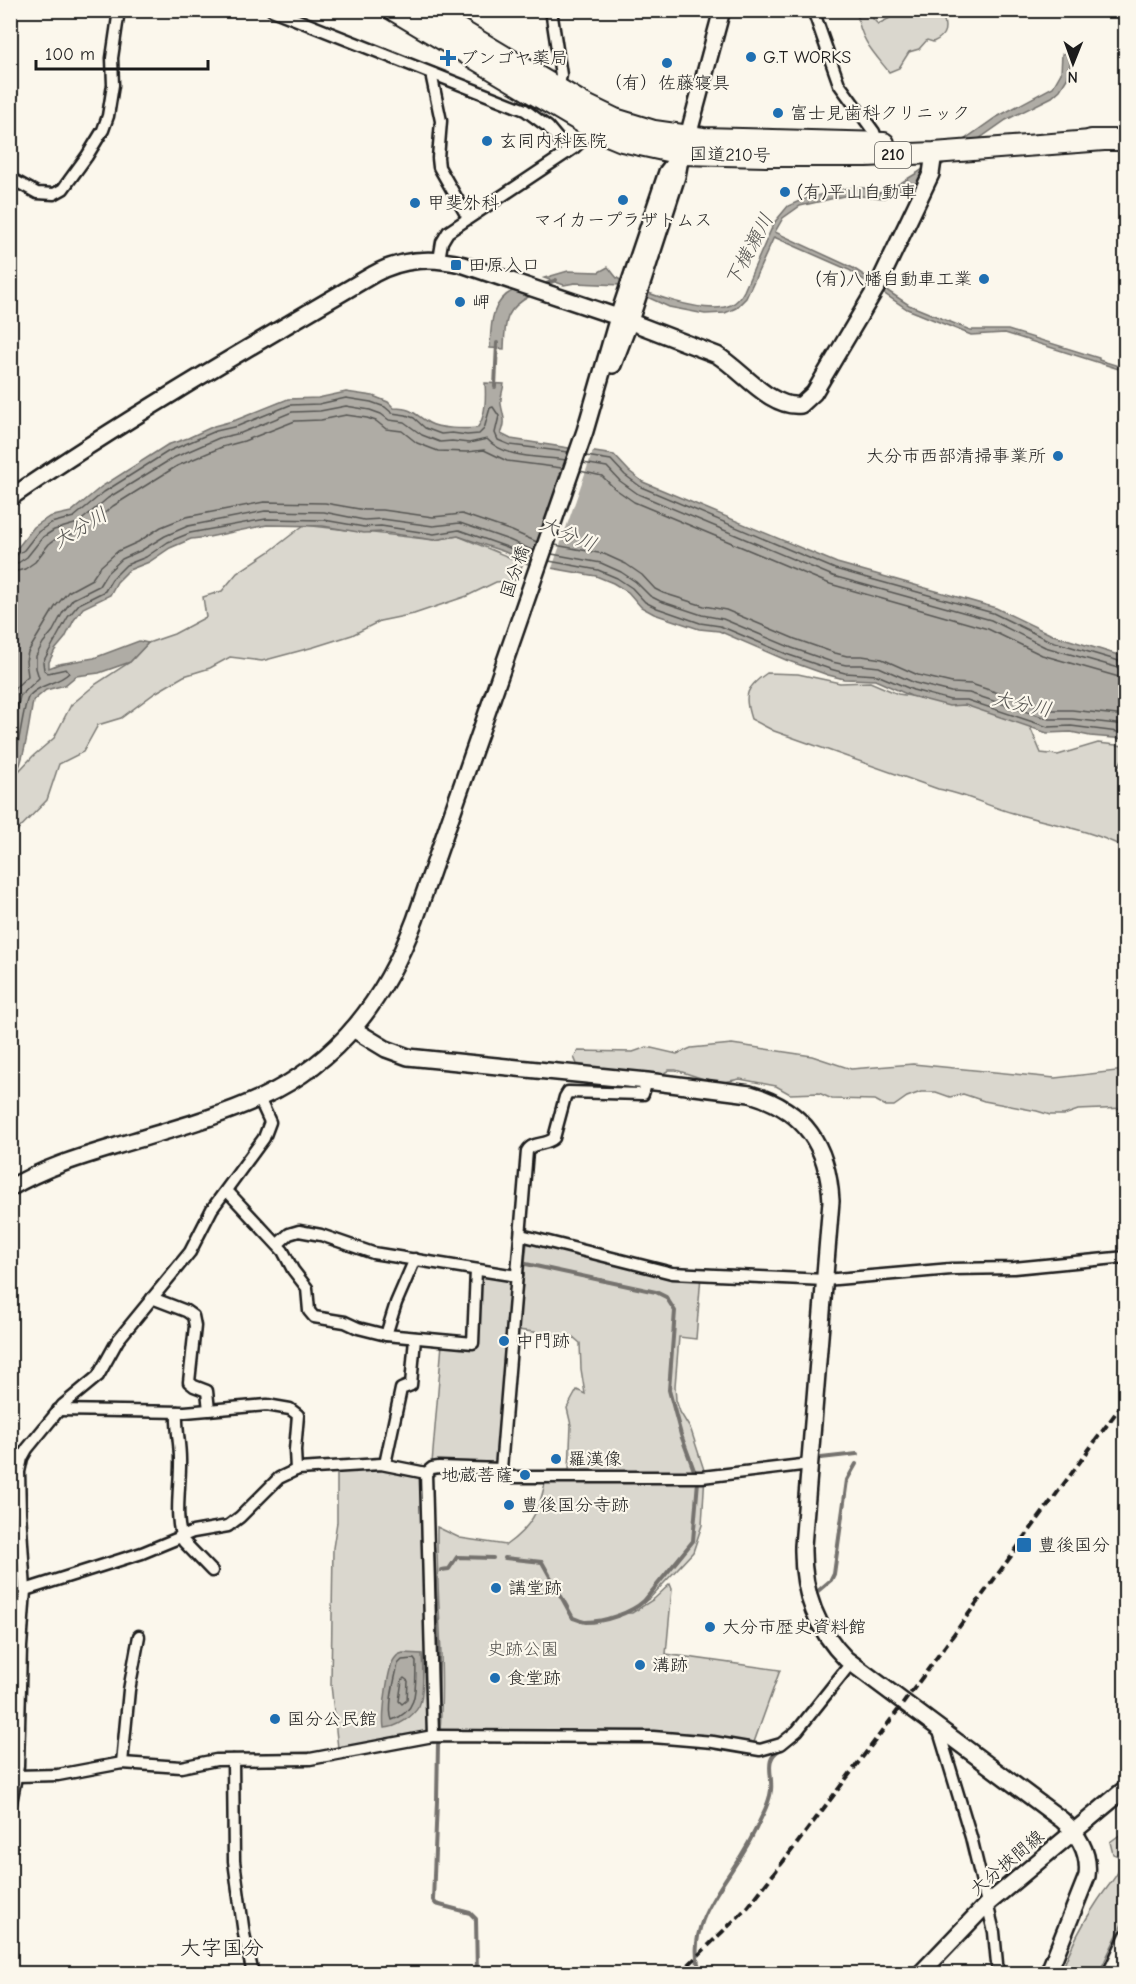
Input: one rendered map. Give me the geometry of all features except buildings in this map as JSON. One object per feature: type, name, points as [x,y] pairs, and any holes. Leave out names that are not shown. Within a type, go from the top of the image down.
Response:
[{"type":"highway","name":"国道210号","points":[[393,10],[591,128],[622,141],[827,157],[934,153],[1104,140]]},
{"type":"highway","name":"国道210号","points":[[427,10],[602,113],[654,131],[685,145],[1125,140]]},
{"type":"street","points":[[10,178],[37,193],[54,194],[63,189],[87,156],[103,130],[108,116],[113,85],[112,58],[119,10]]},
{"type":"street","points":[[273,10],[490,95],[531,114],[548,127],[568,152]]},
{"type":"street","points":[[551,10],[561,75],[558,89]]},
{"type":"street","name":"国分橋","points":[[10,1188],[68,1161],[200,1120],[259,1098],[306,1072],[335,1048],[353,1029],[386,984],[408,939],[632,296],[677,176],[722,10]]},
{"type":"street","points":[[813,10],[839,84],[874,132],[878,143]]},
{"type":"street","points":[[433,74],[441,125],[439,167],[468,218]]},
{"type":"street","points":[[439,260],[445,235],[568,152],[585,138],[591,128]]},
{"type":"street","points":[[10,498],[148,407],[374,274],[402,262],[439,260],[464,265],[624,319],[717,355],[779,403],[795,406],[804,404],[819,386],[879,285],[931,174],[934,153]]},
{"type":"street","points":[[353,1029],[386,1049],[408,1057],[731,1090],[763,1098],[790,1112],[810,1131],[823,1155],[831,1189],[803,1546],[806,1591],[824,1631],[839,1652],[851,1663],[1057,1816],[1074,1832],[1087,1855],[1088,1876],[1048,1974]]},
{"type":"street","points":[[647,1081],[643,1094],[572,1091],[566,1094],[554,1138],[548,1143],[532,1145],[527,1151],[501,1469],[505,1475],[513,1477],[670,1477],[723,1475],[810,1464]]},
{"type":"street","points":[[10,1808],[16,1776],[21,1647],[26,1590],[20,1529],[20,1464],[27,1449],[58,1410],[98,1376],[118,1340],[190,1252],[212,1209],[264,1138],[270,1122],[259,1098]]},
{"type":"street","points":[[230,1194],[278,1244],[292,1270],[307,1288],[311,1316],[345,1322],[386,1335],[473,1343],[476,1270]]},
{"type":"street","points":[[278,1244],[289,1234],[299,1232],[321,1235],[366,1251],[517,1275]]},
{"type":"street","points":[[521,1235],[672,1273],[825,1280],[951,1269],[1014,1268],[1125,1257]]},
{"type":"street","points":[[386,1335],[396,1303],[415,1259]]},
{"type":"street","points":[[152,1298],[194,1316],[189,1382],[207,1391],[209,1410]]},
{"type":"street","points":[[385,1464],[400,1389],[411,1385],[415,1338]]},
{"type":"street","points":[[58,1410],[177,1412],[267,1405],[295,1411],[298,1415],[296,1470]]},
{"type":"street","points":[[177,1412],[181,1536],[212,1570]]},
{"type":"street","points":[[26,1590],[142,1553],[181,1536],[228,1526],[279,1478],[296,1470],[385,1464],[426,1473]]},
{"type":"street","points":[[426,1473],[438,1467],[501,1469]]},
{"type":"street","points":[[426,1473],[433,1736]]},
{"type":"street","points":[[122,1764],[129,1690],[139,1636]]},
{"type":"street","points":[[16,1776],[58,1775],[122,1764],[181,1767],[216,1760],[310,1759],[433,1736],[653,1737],[713,1742],[752,1750],[768,1749],[781,1744],[804,1724],[851,1663]]},
{"type":"street","points":[[938,1728],[969,1830],[994,1932],[998,1974]]},
{"type":"street","points":[[233,1760],[234,1861],[244,1934],[254,1974]]},
{"type":"street","name":"大分挾間線","points":[[920,1974],[986,1905],[1125,1788]]},
{"type":"street","points":[[1108,1974],[1125,1935]]},
{"type":"green space","points":[[859,11],[872,11],[873,19],[878,24],[890,18],[892,11],[943,11],[945,31],[938,40],[933,42],[927,40],[919,49],[909,52],[899,68],[889,72],[861,32],[857,14]]},
{"type":"green space","points":[[304,525],[434,540],[458,536],[523,563],[516,580],[496,582],[467,596],[414,614],[380,621],[352,635],[262,661],[230,657],[210,668],[184,676],[155,693],[121,718],[98,725],[83,752],[59,764],[47,800],[11,837],[11,785],[18,772],[54,738],[71,705],[96,684],[130,662],[148,643],[174,634],[206,617],[203,597],[222,591],[237,573]]},
{"type":"green space","points":[[767,673],[798,674],[840,683],[870,682],[898,694],[966,704],[1028,722],[1041,753],[1058,755],[1098,743],[1125,746],[1125,755],[1118,767],[1125,786],[1125,845],[1123,847],[1083,831],[1013,813],[938,789],[774,731],[751,719],[747,704],[751,687]]},
{"type":"green space","points":[[732,1044],[812,1056],[851,1069],[913,1064],[1055,1078],[1125,1070],[1125,1108],[1078,1110],[1064,1115],[1050,1115],[984,1101],[963,1094],[950,1097],[936,1092],[921,1092],[907,1097],[894,1106],[886,1106],[875,1100],[832,1099],[819,1093],[790,1094],[776,1086],[740,1079],[724,1082],[707,1080],[676,1070],[644,1077],[577,1064],[574,1057],[578,1051],[633,1052],[647,1047],[677,1054],[691,1048]]},
{"type":"green space","name":"史跡公園","points":[[531,1240],[701,1275],[696,1339],[679,1337],[675,1386],[680,1412],[691,1430],[705,1473],[702,1525],[693,1552],[650,1598],[628,1613],[632,1613],[654,1599],[670,1584],[672,1589],[666,1654],[780,1670],[753,1745],[685,1733],[440,1731],[442,1680],[437,1527],[460,1538],[506,1545],[516,1537],[536,1512],[548,1470],[569,1470],[571,1425],[567,1408],[577,1390],[585,1394],[580,1343],[573,1337],[518,1330],[527,1243]]},
{"type":"green space","points":[[478,1273],[514,1277],[496,1465],[432,1463],[442,1344],[476,1345]]},
{"type":"green space","points":[[348,1468],[383,1469],[421,1476],[430,1733],[338,1748],[331,1685],[333,1548],[337,1522],[337,1474]]},
{"type":"green space","points":[[1125,1831],[1125,1918],[1099,1973],[1061,1973],[1081,1928],[1122,1864],[1124,1858],[1113,1854],[1110,1842]]},
{"type":"water","points":[[1069,52],[1068,77],[1060,90],[1052,97],[1006,120],[919,181],[884,198],[848,195],[800,206],[783,218],[775,232],[853,268],[909,305],[970,330],[1008,330],[1099,358],[1099,360],[1125,368],[1125,371],[1005,333],[971,335],[907,309],[849,270],[774,237],[746,298],[736,308],[725,313],[705,314],[669,307],[621,285],[575,283],[564,285],[544,278],[568,271],[599,272],[608,267],[617,278],[656,296],[706,307],[720,308],[731,305],[743,293],[774,223],[788,206],[804,199],[848,188],[864,188],[879,193],[889,190],[995,118],[1053,87],[1061,73],[1062,54]]},
{"type":"water","points":[[514,290],[530,296],[515,306],[508,318],[504,349],[490,348],[493,315],[500,301]]},
{"type":"water","name":"大分川","points":[[485,383],[504,384],[501,402],[504,422],[501,434],[511,439],[614,455],[643,482],[837,563],[996,608],[1050,634],[1125,657],[1125,739],[1071,732],[1047,733],[965,705],[949,706],[911,696],[875,680],[844,679],[828,675],[786,660],[719,631],[699,629],[654,614],[641,607],[628,592],[596,576],[528,564],[505,552],[458,536],[434,540],[381,532],[364,533],[323,526],[267,525],[191,539],[170,548],[149,562],[129,570],[117,582],[110,595],[83,608],[55,650],[49,662],[49,668],[94,658],[139,641],[148,643],[130,662],[99,673],[76,676],[65,685],[46,690],[33,701],[23,755],[11,786],[11,552],[19,546],[34,527],[49,517],[71,512],[101,487],[167,445],[288,399],[318,398],[346,392],[373,396],[388,402],[394,408],[411,411],[433,425],[477,428],[484,413]]},
{"type":"water","points":[[422,1654],[421,1701],[408,1718],[399,1724],[384,1728],[387,1681],[392,1663],[398,1655]]},
{"type":"pier","points":[[572,444],[594,448],[551,571],[529,567]]},
{"type":"waterway","points":[[541,286],[556,280]]},
{"type":"waterway","points":[[495,387],[497,343]]},
{"type":"waterway","points":[[526,1264],[656,1292],[666,1297],[675,1311],[669,1390],[681,1435],[695,1473],[697,1472]]},
{"type":"waterway","points":[[821,1458],[857,1454]]},
{"type":"waterway","points":[[818,1591],[831,1580],[834,1574],[847,1480],[856,1464]]},
{"type":"waterway","points":[[505,1558],[542,1562],[573,1618],[593,1622],[625,1613],[644,1601],[693,1541],[698,1481]]},
{"type":"waterway","points":[[433,1541],[438,1641],[438,1729]]},
{"type":"waterway","points":[[441,1570],[449,1569],[457,1557],[493,1558]]},
{"type":"waterway","points":[[438,1744],[433,1900],[436,1904],[470,1913],[476,1919],[477,1974]]},
{"type":"waterway","points":[[701,1974],[697,1960],[697,1945],[703,1918],[749,1843],[765,1810],[771,1790],[770,1762],[775,1753],[781,1749]]},
{"type":"railway","points":[[679,1974],[748,1907],[899,1709],[1126,1399]]},
{"type":"place","name":"G.T WORKS","points":[[751,57]]},
{"type":"place","name":"ブンゴヤ薬局","points":[[448,58]]},
{"type":"place","name":"（有）佐藤寝具","points":[[667,63]]},
{"type":"place","name":"富士見歯科クリニック","points":[[778,113]]},
{"type":"place","name":"玄同内科医院","points":[[487,141]]},
{"type":"place","name":"(有)平山自動車","points":[[785,192]]},
{"type":"place","name":"マイカープラザトムス","points":[[623,200]]},
{"type":"place","name":"甲斐外科","points":[[415,203]]},
{"type":"place","name":"田原入口","points":[[456,265]]},
{"type":"place","name":"(有)八幡自動車工業","points":[[984,279]]},
{"type":"place","name":"岬","points":[[460,302]]},
{"type":"place","name":"大分市西部清掃事業所","points":[[1058,456]]},
{"type":"place","name":"中門跡","points":[[504,1341]]},
{"type":"place","name":"羅漢像","points":[[556,1459]]},
{"type":"place","name":"地蔵菩薩","points":[[525,1475]]},
{"type":"place","name":"豊後国分寺跡","points":[[509,1505]]},
{"type":"place","name":"豊後国分","points":[[1024,1545]]},
{"type":"place","name":"講堂跡","points":[[496,1588]]},
{"type":"place","name":"大分市歴史資料館","points":[[710,1627]]},
{"type":"place","name":"溝跡","points":[[640,1665]]},
{"type":"place","name":"食堂跡","points":[[495,1678]]},
{"type":"place","name":"国分公民館","points":[[275,1719]]},
{"type":"district","name":"大字国分","points":[[222,1948]]},
{"type":"water label","name":"下横瀬川","points":[[749,250]]}]
